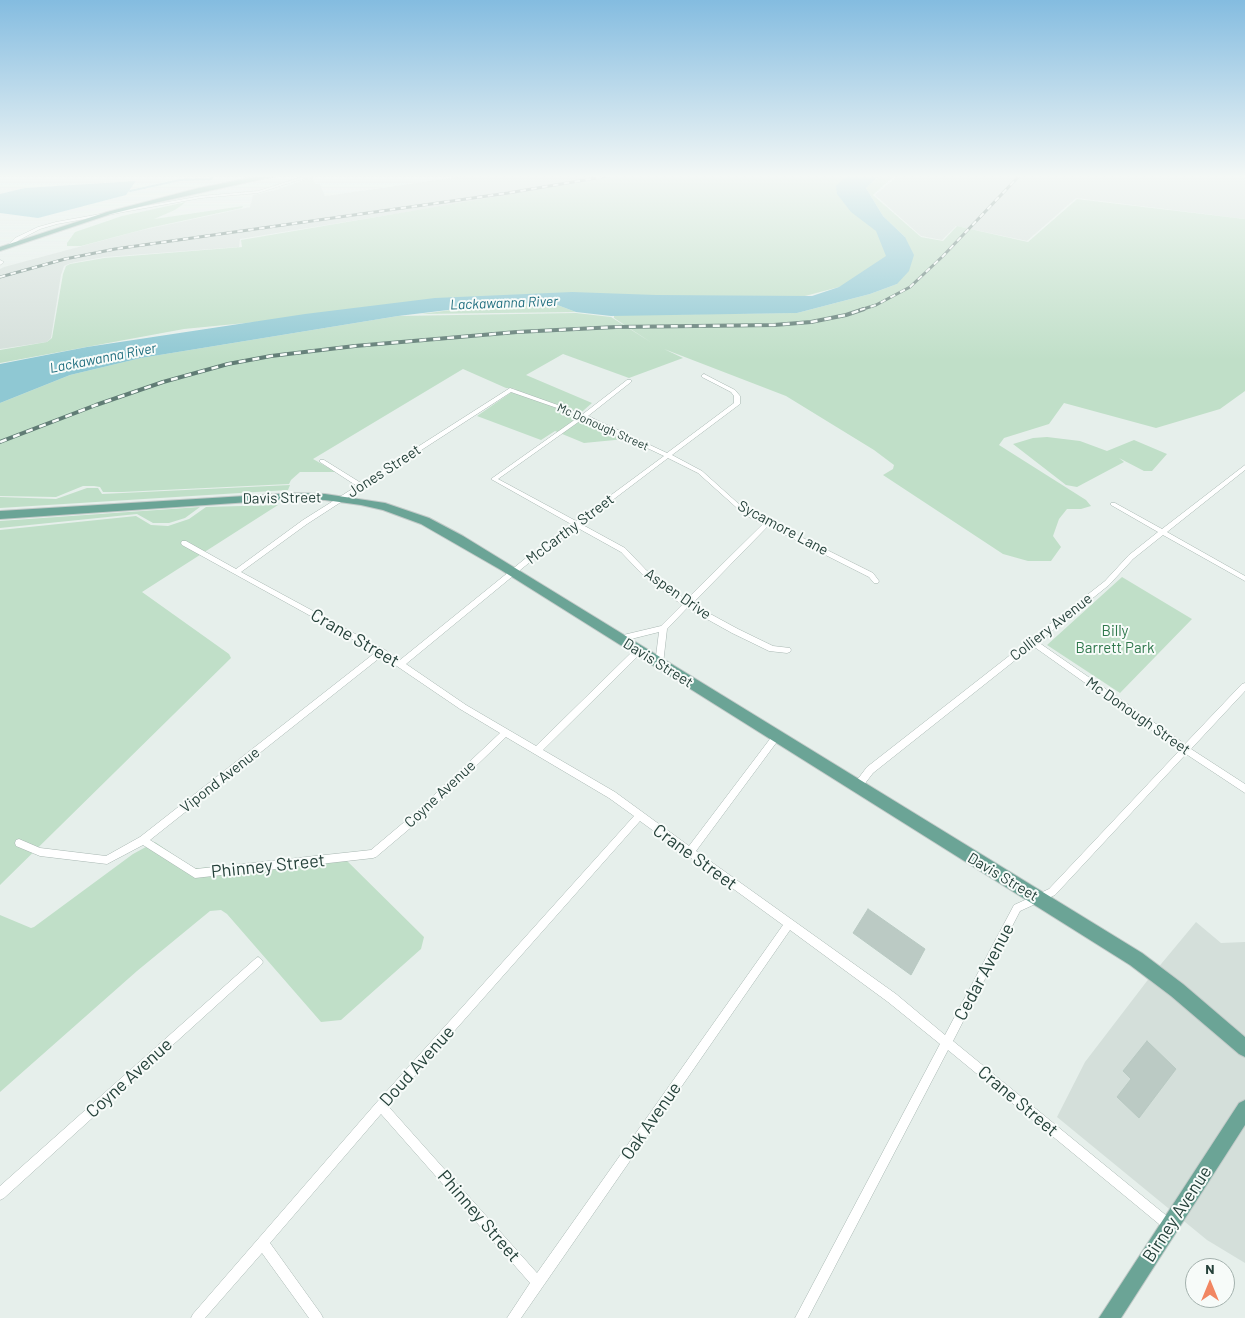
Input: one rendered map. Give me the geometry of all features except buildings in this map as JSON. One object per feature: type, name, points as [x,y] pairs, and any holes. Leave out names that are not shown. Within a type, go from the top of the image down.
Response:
[{"type":"main road","points":[[0,249],[38,237]]},
{"type":"main road","name":"Davis Street","points":[[0,515],[273,497],[341,499],[385,507],[425,521],[513,572],[1039,898],[1156,974],[1245,1048]]},
{"type":"main road","name":"Birney Avenue","points":[[1109,1318],[1245,1110]]},
{"type":"street","name":"McCarthy Street","points":[[401,664],[513,572],[736,404],[737,396],[733,392],[704,376]]},
{"type":"street","points":[[584,416],[629,381]]},
{"type":"street","name":"Mc Donough Street","points":[[510,390],[584,416],[667,456]]},
{"type":"street","name":"Jones Street","points":[[236,572],[305,522],[510,390]]},
{"type":"street","name":"Aspen Drive","points":[[584,416],[494,478],[623,550],[644,572],[686,604],[772,649],[788,650]]},
{"type":"street","name":"Sycamore Lane","points":[[667,456],[700,472],[739,507],[871,575],[876,581]]},
{"type":"street","points":[[322,461],[362,486]]},
{"type":"street","name":"Colliery Avenue","points":[[857,786],[870,770],[1107,583],[1131,557],[1245,467]]},
{"type":"street","points":[[1114,504],[1245,579]]},
{"type":"street","points":[[619,639],[664,628],[768,523]]},
{"type":"street","name":"Crane Street","points":[[184,543],[382,652],[463,707],[538,750],[612,796],[892,998],[1169,1225]]},
{"type":"street","points":[[659,664],[664,628]]},
{"type":"street","name":"Mc Donough Street","points":[[1032,641],[1245,789]]},
{"type":"street","points":[[538,750],[638,651]]},
{"type":"street","name":"Vipond Avenue","points":[[19,844],[40,852],[106,860],[143,840],[382,652]]},
{"type":"street","name":"Cedar Avenue","points":[[801,1318],[1017,908],[1052,892],[1245,686]]},
{"type":"street","name":"Coyne Avenue","points":[[373,854],[418,816],[506,732]]},
{"type":"street","points":[[690,852],[776,736]]},
{"type":"street","name":"Doud Avenue","points":[[197,1318],[639,816]]},
{"type":"street","name":"Phinney Street","points":[[143,840],[195,874],[373,854]]},
{"type":"street","name":"Oak Avenue","points":[[513,1318],[789,924]]},
{"type":"street","name":"Coyne Avenue","points":[[0,1194],[258,962]]},
{"type":"street","name":"Phinney Street","points":[[382,1106],[537,1282]]},
{"type":"street","points":[[262,1243],[317,1318]]},
{"type":"shaded area","points":[[118,237],[255,237],[240,239],[239,247],[105,257],[64,266],[51,338],[47,342],[0,349],[0,269]]},
{"type":"shaded area","points":[[924,237],[945,237],[942,240]]},
{"type":"shaded area","points":[[1006,237],[1032,237],[1027,241]]},
{"type":"shaded area","points":[[1196,922],[1221,943],[1245,942],[1245,1263],[1207,1240],[1057,1117],[1085,1062],[1147,981]]},
{"type":"green space","points":[[72,237],[117,237],[81,246],[67,246]]},
{"type":"green space","points":[[262,237],[884,237],[891,258],[843,286],[805,296],[635,298],[369,311],[184,329],[0,363],[0,350],[47,342],[52,338],[66,266],[104,258],[242,247],[241,240]]},
{"type":"green space","points":[[905,237],[920,237],[943,241],[947,237],[1004,237],[1028,242],[1034,237],[1245,237],[1245,391],[1220,409],[1156,428],[1064,403],[1049,424],[1004,438],[999,445],[1086,500],[1091,506],[1081,509],[1067,509],[1059,519],[1053,536],[1061,547],[1051,561],[1028,561],[1003,554],[883,475],[893,469],[894,465],[874,450],[786,396],[664,349],[683,358],[629,378],[563,354],[526,375],[592,403],[576,417],[625,439],[584,443],[555,431],[541,440],[477,416],[516,389],[506,388],[463,369],[313,459],[336,472],[300,472],[289,484],[122,492],[103,492],[100,487],[83,486],[56,497],[0,496],[0,403],[70,375],[141,358],[398,316],[576,313],[611,317],[652,343],[614,318],[614,315],[797,313],[870,294],[897,284]]},
{"type":"green space","points":[[552,303],[576,312],[421,314],[481,306]]},
{"type":"green space","points":[[1047,437],[1080,441],[1107,451],[1134,440],[1167,454],[1152,471],[1144,471],[1119,458],[1124,462],[1077,487],[1066,485],[1013,444],[1033,438]]},
{"type":"green space","points":[[290,485],[288,490],[0,508],[0,497],[56,499],[87,488],[98,488],[102,494]]},
{"type":"green space","points":[[278,505],[142,592],[229,654],[231,658],[0,885],[0,530],[136,516],[151,525],[168,526],[189,519],[206,507]]},
{"type":"green space","points":[[200,507],[185,518],[169,523],[153,523],[137,514],[0,528],[0,521]]},
{"type":"green space","name":"Billy Barrett Park","points":[[1122,577],[1192,619],[1120,693],[1047,645]]},
{"type":"green space","points":[[155,842],[193,868],[340,854],[424,937],[421,949],[341,1020],[321,1022],[227,914],[221,910],[210,911],[137,971],[0,1092],[0,915],[31,928],[34,927],[133,854]]},
{"type":"water","name":"Lackawanna River","points":[[878,237],[905,237],[914,255],[909,271],[897,284],[870,294],[797,313],[611,316],[576,312],[552,303],[481,306],[398,316],[141,358],[70,375],[0,403],[0,364],[87,347],[305,314],[435,298],[572,292],[656,295],[812,296],[839,287],[886,256]]},
{"type":"railway","points":[[0,277],[65,259],[115,249],[203,237]]},
{"type":"railway","points":[[860,310],[876,305],[910,287],[962,237]]},
{"type":"railway","points":[[0,442],[96,405],[163,382],[228,364],[271,356],[355,346],[517,332],[616,327],[774,325],[811,322],[846,315],[864,309]]}]
